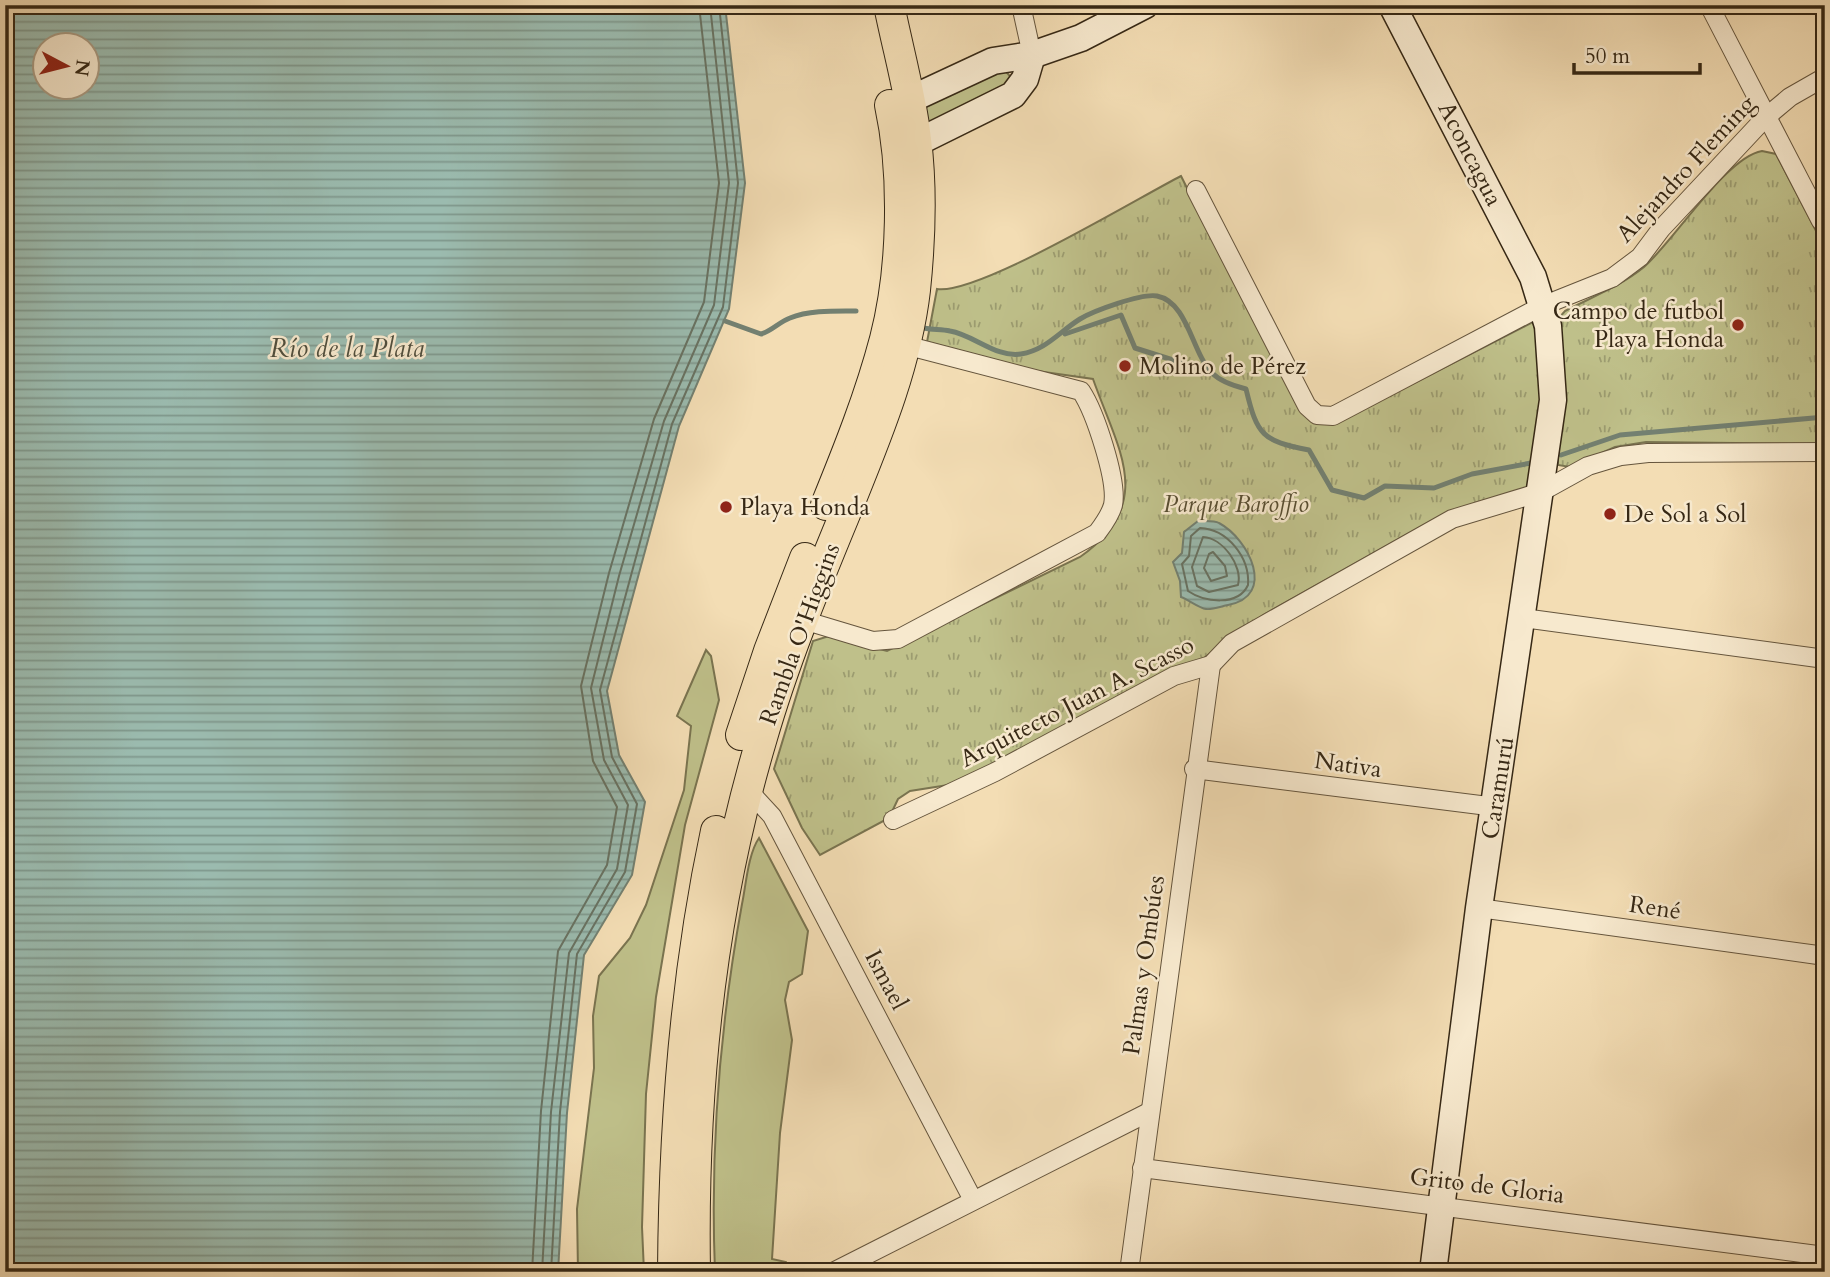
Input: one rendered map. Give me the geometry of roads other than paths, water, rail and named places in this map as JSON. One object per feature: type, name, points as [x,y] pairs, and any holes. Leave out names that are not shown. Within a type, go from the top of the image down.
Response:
[{"type":"main road","name":"Rambla O'Higgins","points":[[695,1272],[696,1160],[706,1018],[718,926],[747,789],[774,698],[875,440],[905,345],[917,262],[916,143],[900,105],[869,5]]},
{"type":"main road","name":"Rambla O'Higgins","points":[[673,1272],[675,1146],[681,1065],[691,963],[706,876],[727,786],[756,686],[854,435],[886,336],[896,260],[900,105],[889,5]]},
{"type":"main road","points":[[900,105],[993,61],[1032,55],[1081,38],[1145,5]]},
{"type":"main road","name":"Aconcagua","points":[[1392,5],[1533,277],[1542,306]]},
{"type":"main road","points":[[916,143],[1013,95],[1025,79],[1032,55]]},
{"type":"main road","name":"Caramurú","points":[[1433,1272],[1479,908],[1496,807],[1553,400],[1552,351],[1542,306]]},
{"type":"street","points":[[1021,5],[1032,55]]},
{"type":"street","points":[[1709,5],[1821,221]]},
{"type":"street","name":"Alejandro Fleming","points":[[1196,190],[1307,406],[1317,415],[1333,416],[1542,306],[1612,278],[1640,257],[1661,229],[1766,118],[1790,97],[1825,77]]},
{"type":"street","points":[[803,620],[873,641],[898,639],[1097,533],[1112,508],[1114,495],[1107,465],[1088,401],[1081,391],[905,345]]},
{"type":"street","name":"Arquitecto Juan A. Scasso","points":[[893,820],[995,772],[1174,676],[1211,665],[1231,643],[1430,530],[1477,509],[1541,492],[1588,466],[1620,456],[1648,453],[1825,452]]},
{"type":"street","points":[[1523,618],[1825,659]]},
{"type":"street","name":"Palmas y Ombúes","points":[[1129,1272],[1194,769],[1211,665]]},
{"type":"street","name":"Nativa","points":[[1194,769],[1496,807]]},
{"type":"street","name":"Ismael","points":[[747,789],[772,816],[973,1200]]},
{"type":"street","name":"René","points":[[1479,908],[1825,956]]},
{"type":"street","points":[[833,1272],[1149,1112]]},
{"type":"street","name":"Grito de Gloria","points":[[1142,1168],[1825,1256]]},
{"type":"water","name":"Río de la Plata","points":[[5,5],[725,5],[745,183],[729,309],[679,426],[607,691],[619,755],[645,802],[632,875],[584,955],[567,1113],[558,1272],[5,1272]]},
{"type":"water","points":[[1198,521],[1219,523],[1240,541],[1248,554],[1255,579],[1251,591],[1243,600],[1208,609],[1181,597],[1180,581],[1173,562],[1182,553],[1184,532]]},
{"type":"waterway","points":[[924,328],[959,333],[994,350],[1021,354],[1038,349],[1080,319],[1095,312],[1129,300],[1157,296],[1176,308],[1212,373],[1228,383],[1246,389],[1254,417],[1264,433],[1281,443],[1309,450],[1332,490],[1364,498],[1385,486],[1434,488],[1472,474],[1531,463]]},
{"type":"waterway","points":[[725,321],[761,334],[797,315],[856,311]]},
{"type":"waterway","points":[[1065,334],[1121,315],[1135,348],[1211,372]]},
{"type":"waterway","points":[[1561,455],[1620,435],[1825,417]]},
{"type":"place","name":"Campo de futbol Playa Honda","points":[[1738,325]]},
{"type":"place","name":"Molino de Pérez","points":[[1125,366]]},
{"type":"place","name":"Playa Honda","points":[[726,507]]},
{"type":"place","name":"De Sol a Sol","points":[[1610,514]]},
{"type":"park label","name":"Parque Baroffio","points":[[1236,504]]}]
